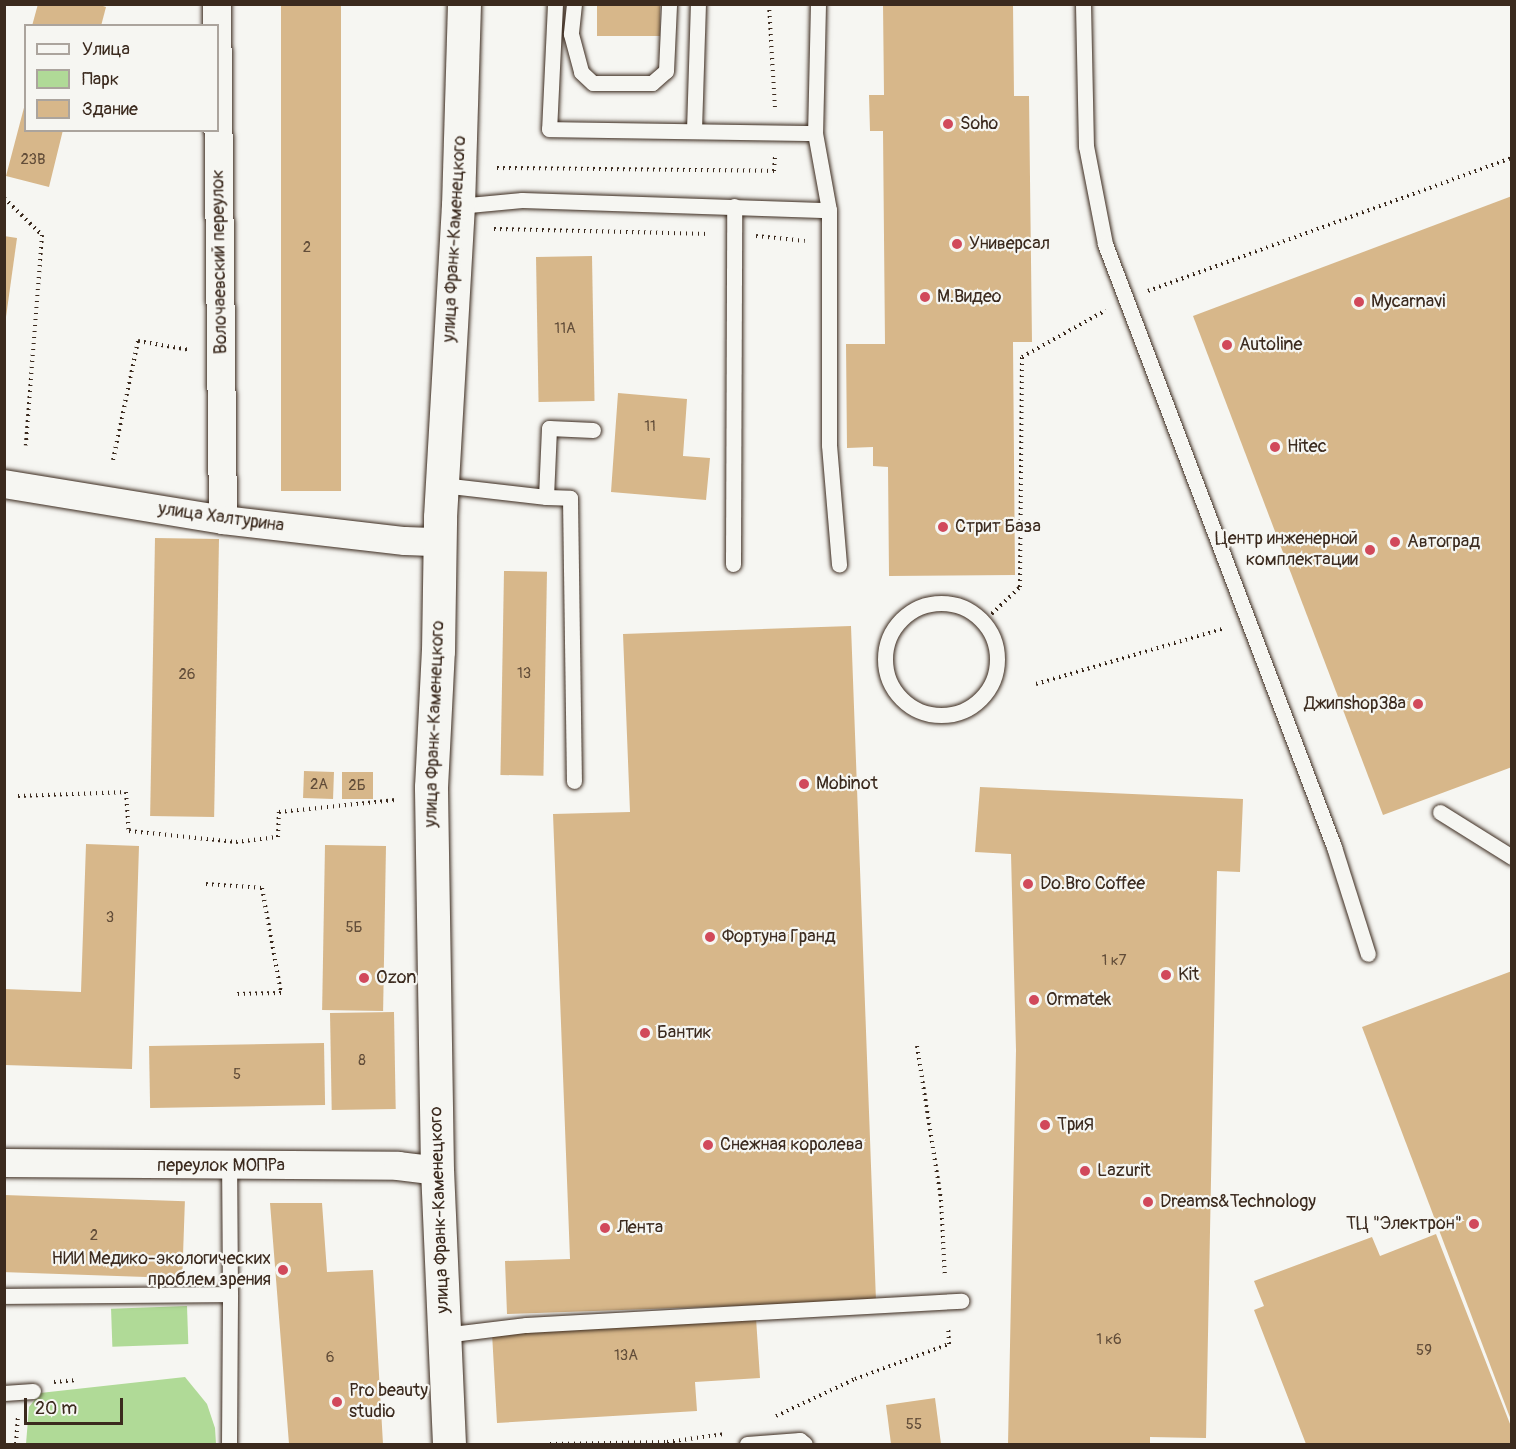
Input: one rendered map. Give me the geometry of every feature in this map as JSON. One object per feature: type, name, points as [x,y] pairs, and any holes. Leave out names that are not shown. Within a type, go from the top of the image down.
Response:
[{"type":"main road","name":"улица Франк-Каменецкого","points":[[448,1444],[437,1171],[431,787],[438,651],[439,542],[458,206],[464,4]]},
{"type":"street","name":"Волочаевский переулок","points":[[217,4],[217,24]]},
{"type":"street","name":"Волочаевский переулок","points":[[218,132],[223,520]]},
{"type":"street","name":"улица Халтурина","points":[[4,484],[223,520],[405,541],[439,542]]},
{"type":"street","name":"переулок МОПРа","points":[[4,1163],[398,1166],[437,1171]]},
{"type":"lane","points":[[555,4],[549,129],[815,133]]},
{"type":"lane","points":[[574,4],[571,34],[581,72],[593,83],[652,83],[666,71],[669,4]]},
{"type":"lane","points":[[694,130],[698,4]]},
{"type":"lane","points":[[818,4],[815,133],[829,210],[830,446],[839,565]]},
{"type":"lane","points":[[1083,4],[1086,146],[1106,244],[1334,847],[1368,954]]},
{"type":"lane","points":[[458,206],[522,200],[829,210]]},
{"type":"lane","points":[[733,564],[734,206]]},
{"type":"lane","points":[[546,497],[549,428],[593,430]]},
{"type":"lane","points":[[442,485],[570,498],[574,781]]},
{"type":"lane","points":[[933,603],[951,604],[968,610],[983,622],[993,638],[997,657],[994,676],[986,693],[972,706],[954,714],[935,715],[917,710],[902,700],[891,685],[885,659],[891,633],[902,619],[916,608],[933,603]]},
{"type":"lane","points":[[1440,812],[1512,857]]},
{"type":"lane","points":[[229,1166],[229,1444]]},
{"type":"lane","points":[[4,1296],[230,1294]]},
{"type":"lane","points":[[444,1335],[517,1326],[954,1301]]},
{"type":"lane","points":[[4,1393],[33,1391]]},
{"type":"lane","points":[[747,1444],[800,1440],[805,1444]]},
{"type":"path","points":[[497,168],[774,171],[775,132],[769,4]]},
{"type":"path","points":[[983,622],[1020,587],[1022,357],[1128,299],[1512,158]]},
{"type":"path","points":[[4,198],[42,235],[26,445]]},
{"type":"path","points":[[494,230],[734,234],[830,243]]},
{"type":"path","points":[[113,460],[138,341],[221,355]]},
{"type":"path","points":[[1036,684],[1248,621]]},
{"type":"path","points":[[18,796],[126,792],[129,831],[236,842],[278,837],[279,812],[395,800]]},
{"type":"path","points":[[206,884],[262,888],[281,993],[237,994]]},
{"type":"path","points":[[765,1421],[855,1379],[949,1344],[954,1301],[917,1046]]},
{"type":"path","points":[[550,1444],[667,1442],[734,1432]]},
{"type":"green space","points":[[187,1306],[188,1344],[112,1347],[111,1309]]},
{"type":"green space","points":[[185,1377],[207,1404],[215,1428],[216,1444],[26,1444],[29,1407],[40,1393]]},
{"type":"building","points":[[38,4],[97,4],[106,7],[102,24],[33,24]]},
{"type":"building","points":[[281,4],[341,4],[341,491],[281,491]]},
{"type":"building","points":[[597,4],[660,4],[660,36],[597,36]]},
{"type":"building","name":"Универсал","points":[[883,4],[1013,4],[1014,96],[1029,96],[1032,342],[1013,342],[1015,575],[889,576],[888,467],[873,466],[873,447],[847,448],[846,344],[885,344],[883,131],[870,131],[869,95],[884,95]]},
{"type":"building","points":[[24,108],[24,132],[63,132],[49,187],[6,176]]},
{"type":"building","name":"Автоград","points":[[1512,196],[1512,767],[1383,815],[1193,316]]},
{"type":"building","points":[[4,236],[17,238],[6,317],[4,317]]},
{"type":"building","points":[[592,256],[595,401],[539,402],[536,257]]},
{"type":"building","points":[[618,393],[687,399],[683,456],[710,458],[706,500],[611,492]]},
{"type":"building","points":[[155,538],[219,539],[214,817],[150,816]]},
{"type":"building","points":[[504,571],[547,572],[543,776],[500,775]]},
{"type":"building","name":"Фортуна Гранд","points":[[851,626],[876,1301],[507,1314],[505,1261],[570,1259],[553,814],[630,812],[623,634]]},
{"type":"building","points":[[304,771],[334,772],[333,799],[303,798]]},
{"type":"building","points":[[342,772],[373,772],[373,799],[342,799]]},
{"type":"building","points":[[980,787],[1243,799],[1240,872],[1217,871],[1206,1438],[1150,1437],[1150,1444],[1008,1444],[1016,1050],[1011,854],[975,852]]},
{"type":"building","points":[[86,844],[139,846],[132,1069],[4,1065],[4,989],[81,992]]},
{"type":"building","points":[[325,845],[386,846],[383,1011],[322,1010]]},
{"type":"building","name":"ТЦ \"Электрон\"","points":[[1512,971],[1512,1420],[1511,1420],[1362,1027]]},
{"type":"building","points":[[394,1012],[396,1109],[332,1110],[330,1013]]},
{"type":"building","points":[[324,1043],[325,1105],[150,1108],[149,1046]]},
{"type":"building","points":[[4,1195],[185,1201],[182,1278],[4,1272]]},
{"type":"building","points":[[270,1203],[322,1203],[327,1272],[373,1270],[383,1444],[289,1444]]},
{"type":"building","points":[[1436,1234],[1512,1429],[1512,1444],[1306,1444],[1254,1310],[1264,1306],[1254,1281],[1372,1237],[1380,1256]]},
{"type":"building","points":[[756,1318],[760,1378],[695,1382],[697,1411],[497,1423],[492,1333]]},
{"type":"building","points":[[935,1398],[941,1444],[891,1444],[886,1405]]},
{"type":"place","name":"Soho","points":[[948,124]]},
{"type":"place","name":"Универсал","points":[[957,244]]},
{"type":"place","name":"М.Видео","points":[[925,297]]},
{"type":"place","name":"Mycarnavi","points":[[1359,302]]},
{"type":"place","name":"Autoline","points":[[1227,345]]},
{"type":"place","name":"Hitec","points":[[1275,447]]},
{"type":"place","name":"Стрит База","points":[[943,527]]},
{"type":"place","name":"Автоград","points":[[1395,542]]},
{"type":"place","name":"Центр инженерной комплектации","points":[[1370,550]]},
{"type":"place","name":"Джипshop38а","points":[[1418,704]]},
{"type":"place","name":"Mobinot","points":[[804,784]]},
{"type":"place","name":"Do.Bro Coffee","points":[[1028,884]]},
{"type":"place","name":"Фортуна Гранд","points":[[710,937]]},
{"type":"place","name":"Kit","points":[[1166,975]]},
{"type":"place","name":"Ozon","points":[[364,978]]},
{"type":"place","name":"Ormatek","points":[[1034,1000]]},
{"type":"place","name":"Бантик","points":[[645,1033]]},
{"type":"place","name":"ТриЯ","points":[[1045,1125]]},
{"type":"place","name":"Снежная королева","points":[[708,1145]]},
{"type":"place","name":"Lazurit","points":[[1085,1171]]},
{"type":"place","name":"Dreams&Technology","points":[[1148,1202]]},
{"type":"place","name":"ТЦ \"Электрон\"","points":[[1474,1224]]},
{"type":"place","name":"Лента","points":[[605,1228]]},
{"type":"place","name":"НИИ Медико-экологических проблем зрения","points":[[283,1270]]},
{"type":"place","name":"Pro beauty studio","points":[[337,1402]]}]
